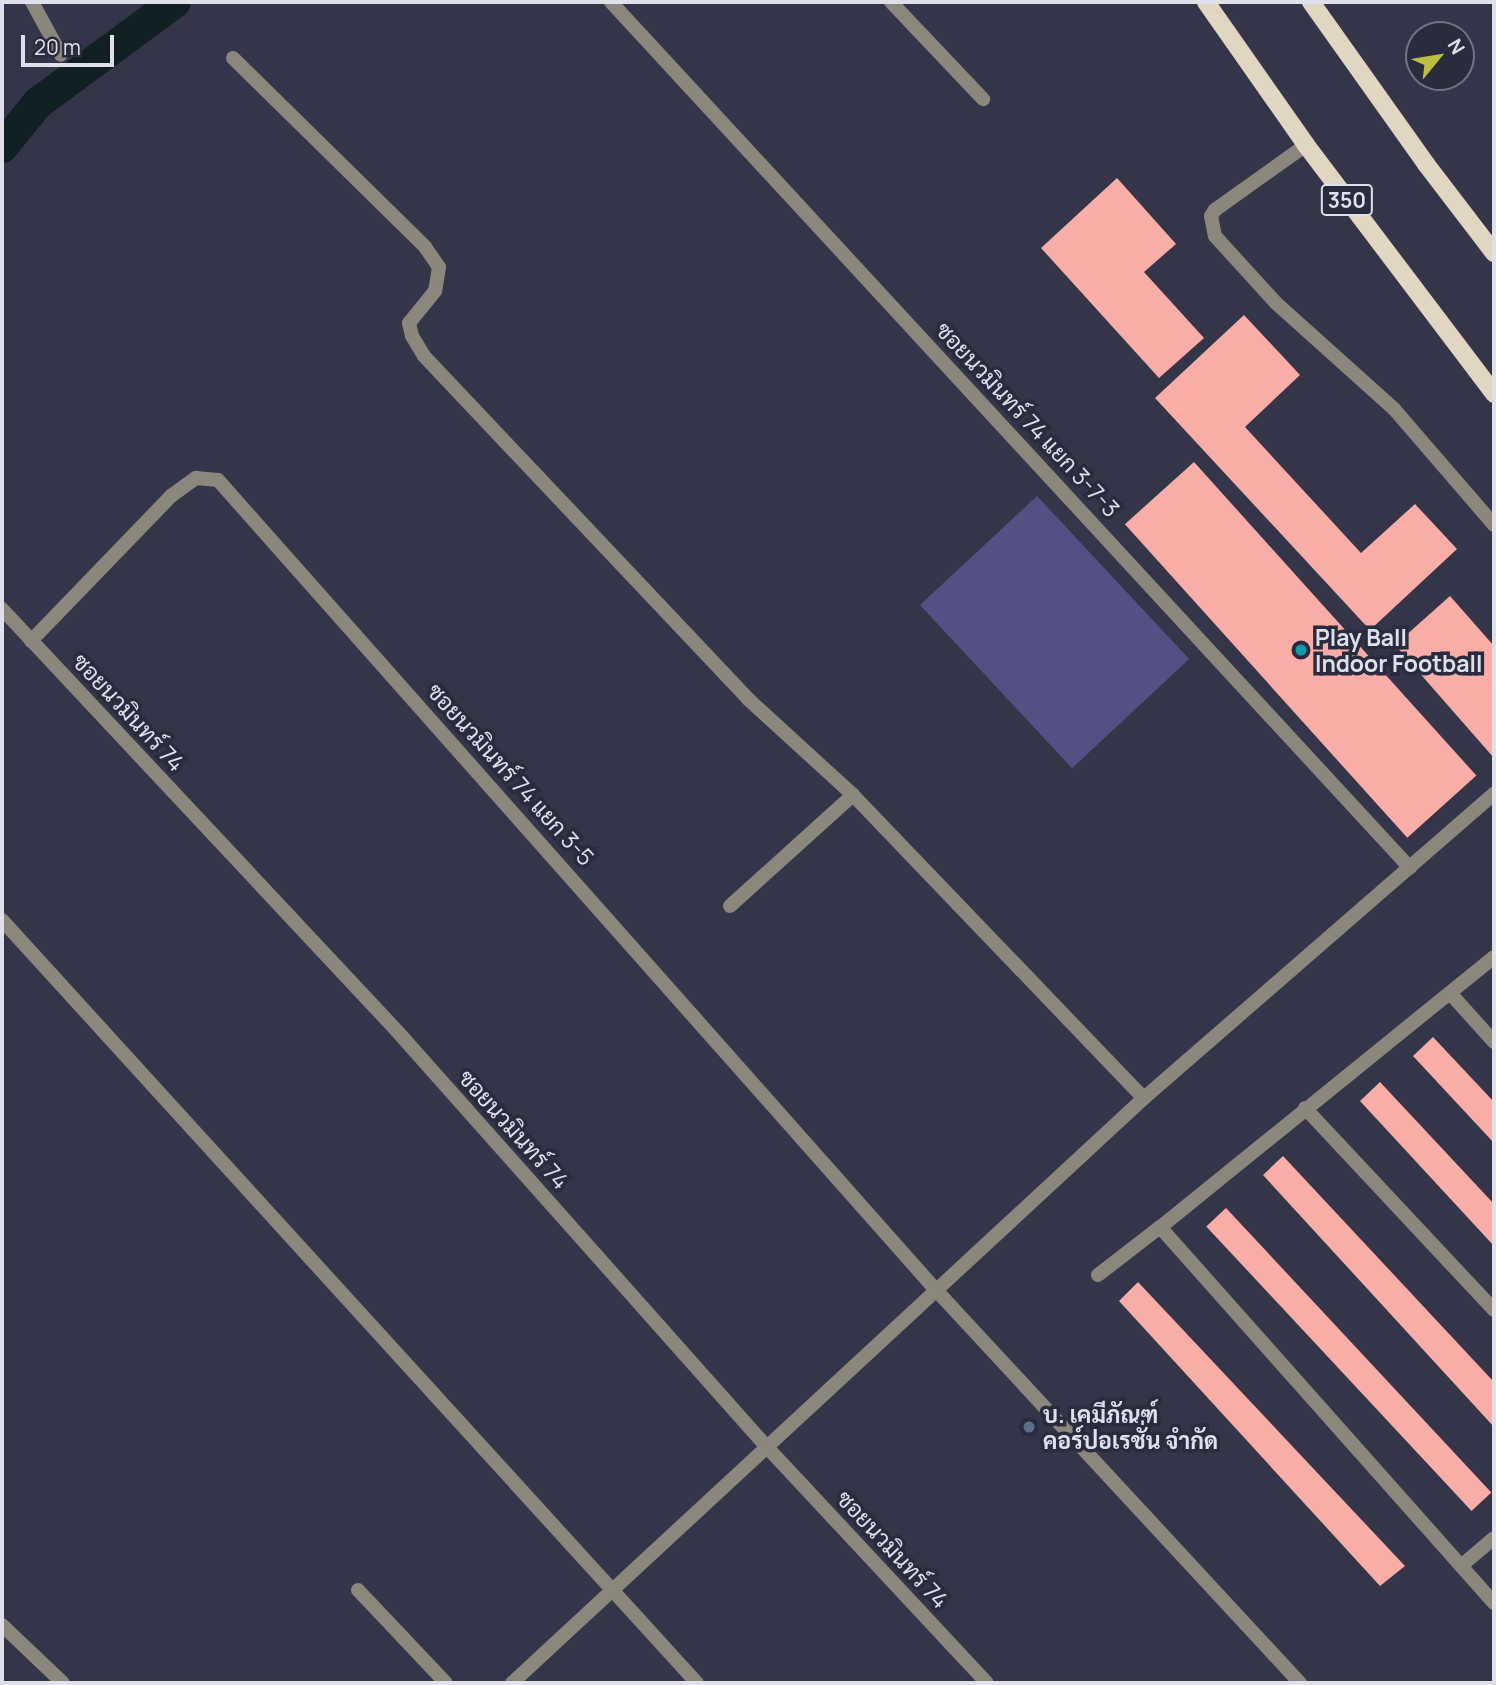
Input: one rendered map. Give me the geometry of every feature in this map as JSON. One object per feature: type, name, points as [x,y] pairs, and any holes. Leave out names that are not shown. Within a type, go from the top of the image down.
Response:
[{"type":"main road","name":"350","points":[[1206,2],[1306,145],[1494,394]]},
{"type":"main road","points":[[1311,2],[1426,164],[1494,253]]},
{"type":"street","points":[[32,2],[61,55]]},
{"type":"street","name":"ซอยนวมินทร์ 74 แยก 3-7-3","points":[[611,2],[1410,868]]},
{"type":"street","points":[[891,2],[983,99]]},
{"type":"street","points":[[233,58],[425,247],[439,267],[435,291],[409,323],[412,336],[424,356],[748,699],[853,794],[1144,1098]]},
{"type":"street","points":[[1306,145],[1215,210],[1212,216],[1215,236],[1276,303],[1394,409],[1494,524]]},
{"type":"street","name":"ซอยนวมินทร์ 74 แยก 3-5","points":[[32,641],[171,496],[196,478],[218,481],[936,1290],[1300,1683]]},
{"type":"street","name":"ซอยนวมินทร์ 74","points":[[2,610],[397,1031],[766,1446],[987,1683]]},
{"type":"street","points":[[730,906],[853,794]]},
{"type":"street","points":[[512,1683],[1144,1098],[1494,794]]},
{"type":"street","points":[[2,920],[697,1683]]},
{"type":"street","points":[[1098,1275],[1494,957]]},
{"type":"street","points":[[1450,993],[1494,1042]]},
{"type":"street","points":[[1305,1108],[1494,1310]]},
{"type":"street","points":[[1160,1227],[1494,1603]]},
{"type":"street","points":[[1461,1566],[1494,1538]]},
{"type":"street","points":[[358,1590],[446,1683]]},
{"type":"street","points":[[2,1625],[63,1683]]},
{"type":"shaded area","points":[[1037,496],[1189,659],[1072,768],[920,605]]},
{"type":"building","points":[[1117,178],[1176,244],[1144,272],[1204,338],[1159,378],[1041,248]]},
{"type":"building","points":[[1244,315],[1300,375],[1245,427],[1361,553],[1415,504],[1457,549],[1370,630],[1155,398]]},
{"type":"building","name":"Play Ball Indoor Football","points":[[1194,462],[1476,776],[1407,838],[1125,524]]},
{"type":"building","points":[[1450,596],[1494,646],[1494,758],[1395,645]]},
{"type":"building","points":[[1433,1037],[1494,1102],[1494,1143],[1413,1056]]},
{"type":"building","points":[[1380,1082],[1494,1204],[1494,1246],[1360,1101]]},
{"type":"building","points":[[1283,1156],[1494,1382],[1494,1427],[1263,1175]]},
{"type":"building","points":[[1226,1208],[1491,1492],[1472,1511],[1206,1226]]},
{"type":"building","points":[[1138,1282],[1405,1566],[1380,1586],[1119,1301]]},
{"type":"waterway","points":[[2,147],[38,103],[175,2]]},
{"type":"place","name":"Play Ball Indoor Football","points":[[1301,650]]},
{"type":"place","name":"บ. เคมีภัณฑ์ คอร์ปอเรชั่น จำกัด","points":[[1029,1427]]}]
